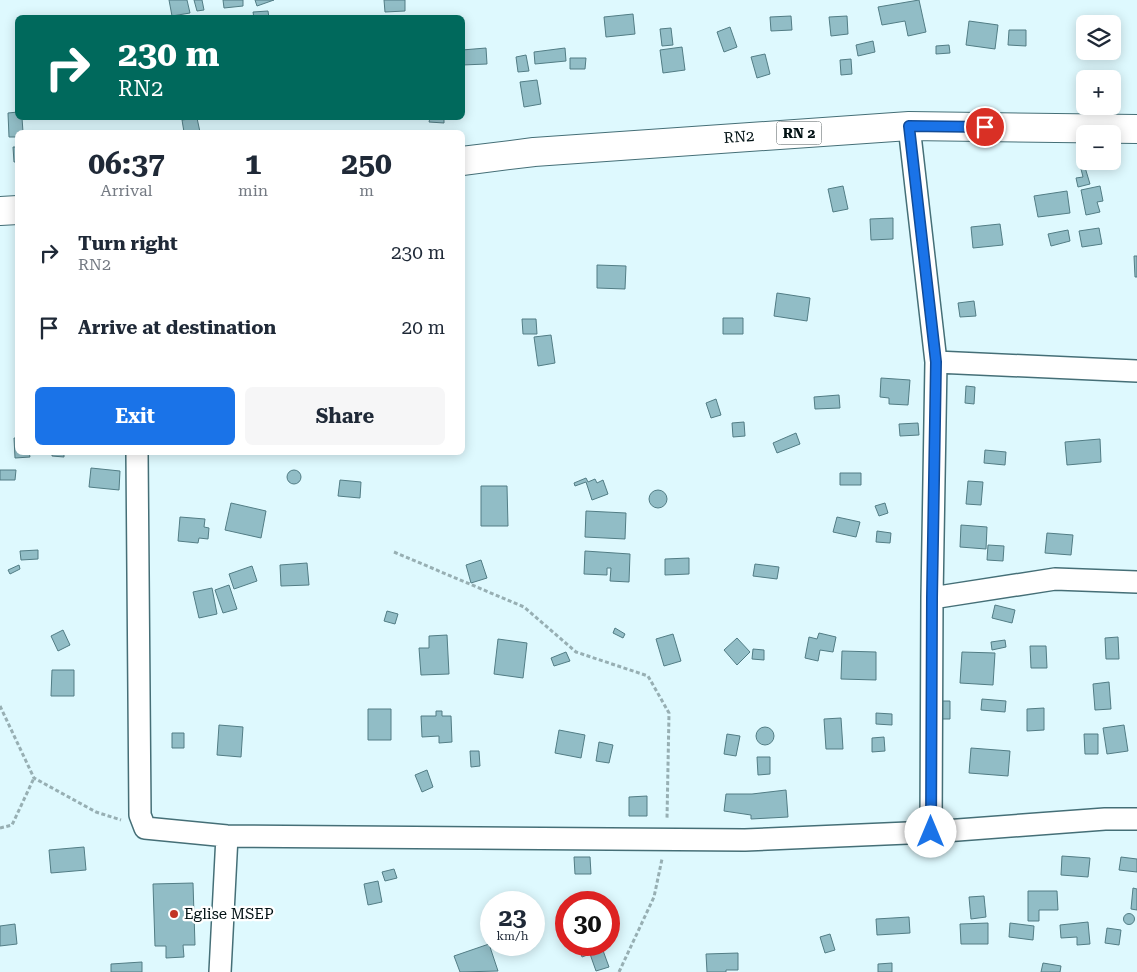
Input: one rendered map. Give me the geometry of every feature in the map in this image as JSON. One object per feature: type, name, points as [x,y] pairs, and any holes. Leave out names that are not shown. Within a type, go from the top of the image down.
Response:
[{"type":"main road","name":"RN2","points":[[465,161],[534,152],[909,126],[1137,129]]},
{"type":"main road","points":[[0,210],[15,210]]},
{"type":"street","points":[[909,126],[936,362],[931,832]]},
{"type":"street","points":[[936,362],[1137,371]]},
{"type":"street","points":[[137,455],[140,815],[145,828],[227,836],[745,840],[931,832],[1105,819],[1137,819]]},
{"type":"street","points":[[932,598],[1055,579],[1137,582]]},
{"type":"street","points":[[220,972],[227,836]]},
{"type":"path","points":[[394,552],[524,607],[576,652],[648,676],[669,713],[667,838],[654,898],[619,972]]},
{"type":"path","points":[[0,706],[34,778],[96,812],[145,828]]},
{"type":"path","points":[[0,828],[12,825],[34,778]]},
{"type":"building","points":[[169,0],[187,0],[190,13],[172,15]]},
{"type":"building","points":[[194,0],[202,0],[204,10],[197,11]]},
{"type":"building","points":[[223,0],[243,0],[243,6],[224,8]]},
{"type":"building","points":[[255,0],[274,0],[257,6]]},
{"type":"building","points":[[384,0],[405,0],[405,11],[385,12]]},
{"type":"building","points":[[919,0],[926,32],[908,36],[905,21],[882,25],[878,7]]},
{"type":"building","points":[[268,11],[269,15],[254,15],[253,12]]},
{"type":"building","points":[[633,14],[635,34],[606,37],[604,17]]},
{"type":"building","points":[[791,16],[792,30],[771,31],[770,17]]},
{"type":"building","points":[[847,16],[848,34],[831,36],[829,17]]},
{"type":"building","points":[[969,21],[998,25],[995,49],[966,45]]},
{"type":"building","points":[[730,27],[737,47],[724,52],[717,32]]},
{"type":"building","points":[[671,28],[673,45],[662,46],[660,29]]},
{"type":"building","points":[[1009,30],[1026,30],[1026,46],[1008,45]]},
{"type":"building","points":[[873,41],[875,52],[858,56],[856,45]]},
{"type":"building","points":[[949,45],[950,53],[936,54],[936,46]]},
{"type":"building","points":[[682,47],[685,70],[663,73],[660,50]]},
{"type":"building","points":[[486,48],[487,64],[465,65],[465,50]]},
{"type":"building","points":[[565,48],[566,61],[535,64],[534,52]]},
{"type":"building","points":[[765,54],[770,74],[757,78],[751,57]]},
{"type":"building","points":[[526,55],[529,71],[518,72],[516,57]]},
{"type":"building","points":[[570,58],[586,58],[585,69],[570,69]]},
{"type":"building","points":[[851,59],[852,74],[841,75],[840,60]]},
{"type":"building","points":[[537,80],[541,104],[524,107],[520,82]]},
{"type":"building","points":[[15,112],[15,120],[22,120],[23,130],[15,130],[15,137],[9,137],[8,113]]},
{"type":"building","points":[[182,120],[197,120],[200,130],[184,130]]},
{"type":"building","points":[[430,120],[444,120],[444,123],[429,122]]},
{"type":"building","points":[[13,147],[15,147],[15,162]]},
{"type":"building","points":[[1081,170],[1086,170],[1090,184],[1078,187],[1076,178],[1083,177]]},
{"type":"building","points":[[843,186],[848,209],[833,212],[828,189]]},
{"type":"building","points":[[1100,186],[1103,201],[1097,202],[1100,212],[1086,215],[1081,190]]},
{"type":"building","points":[[1067,191],[1070,213],[1038,217],[1034,196]]},
{"type":"building","points":[[893,218],[893,239],[871,240],[870,219]]},
{"type":"building","points":[[1000,224],[1003,245],[973,248],[971,227]]},
{"type":"building","points":[[1099,228],[1102,244],[1082,247],[1079,231]]},
{"type":"building","points":[[1068,230],[1070,241],[1051,246],[1048,234]]},
{"type":"building","points":[[1134,256],[1137,256],[1137,277],[1135,277]]},
{"type":"building","points":[[597,265],[626,266],[625,289],[597,288]]},
{"type":"building","points":[[777,293],[810,298],[807,321],[774,316]]},
{"type":"building","points":[[974,301],[976,316],[960,317],[958,303]]},
{"type":"building","points":[[723,318],[743,318],[743,334],[723,334]]},
{"type":"building","points":[[522,319],[536,319],[537,334],[523,334]]},
{"type":"building","points":[[551,335],[555,363],[538,366],[534,337]]},
{"type":"building","points":[[881,378],[910,380],[908,405],[889,404],[889,398],[880,397]]},
{"type":"building","points":[[966,386],[975,387],[974,404],[965,403]]},
{"type":"building","points":[[839,395],[840,408],[815,409],[814,397]]},
{"type":"building","points":[[716,399],[721,415],[711,418],[706,403]]},
{"type":"building","points":[[744,422],[745,436],[733,437],[732,423]]},
{"type":"building","points":[[918,423],[919,435],[900,436],[899,424]]},
{"type":"building","points":[[796,433],[800,444],[777,453],[773,443]]},
{"type":"building","points":[[14,438],[15,455],[30,455],[30,457],[15,458]]},
{"type":"building","points":[[1100,439],[1101,462],[1067,465],[1065,442]]},
{"type":"building","points":[[985,450],[1006,452],[1005,465],[984,463]]},
{"type":"building","points":[[64,455],[64,457],[52,456]]},
{"type":"building","points":[[91,468],[120,471],[119,490],[89,487]]},
{"type":"building","points":[[0,470],[16,470],[15,480],[0,480]]},
{"type":"building","points":[[294,470],[299,472],[301,477],[299,482],[294,484],[289,482],[287,477],[289,472]]},
{"type":"building","points":[[840,473],[861,473],[861,485],[840,485]]},
{"type":"building","points":[[586,478],[588,482],[595,479],[597,483],[603,480],[608,494],[592,500],[586,482],[575,486],[574,483]]},
{"type":"building","points":[[340,480],[361,482],[360,498],[338,496]]},
{"type":"building","points":[[968,481],[983,482],[981,505],[966,504]]},
{"type":"building","points":[[481,486],[507,486],[508,526],[481,526]]},
{"type":"building","points":[[658,490],[664,493],[667,499],[664,505],[658,508],[652,505],[649,499],[652,493]]},
{"type":"building","points":[[231,503],[266,511],[261,538],[225,530]]},
{"type":"building","points":[[885,503],[888,513],[879,516],[875,506]]},
{"type":"building","points":[[586,511],[626,513],[625,539],[585,537]]},
{"type":"building","points":[[180,517],[205,519],[204,527],[209,528],[208,539],[199,538],[198,543],[178,541]]},
{"type":"building","points":[[837,517],[860,522],[856,537],[833,532]]},
{"type":"building","points":[[961,525],[987,527],[986,549],[960,547]]},
{"type":"building","points":[[877,531],[891,533],[890,543],[876,542]]},
{"type":"building","points":[[1047,533],[1073,535],[1071,555],[1045,553]]},
{"type":"building","points":[[988,545],[1004,546],[1003,561],[987,560]]},
{"type":"building","points":[[38,550],[38,559],[21,560],[20,551]]},
{"type":"building","points":[[585,551],[630,554],[629,582],[610,581],[611,568],[607,568],[607,575],[584,574]]},
{"type":"building","points":[[689,558],[689,574],[665,575],[665,559]]},
{"type":"building","points":[[481,560],[487,578],[471,583],[466,565]]},
{"type":"building","points":[[307,563],[309,585],[281,586],[280,565]]},
{"type":"building","points":[[755,564],[779,567],[777,579],[753,576]]},
{"type":"building","points":[[19,565],[20,569],[10,574],[8,570]]},
{"type":"building","points":[[252,566],[257,581],[234,589],[229,574]]},
{"type":"building","points":[[229,585],[237,609],[223,613],[215,590]]},
{"type":"building","points":[[212,588],[217,614],[199,618],[193,592]]},
{"type":"building","points":[[995,605],[1015,610],[1012,623],[992,618]]},
{"type":"building","points":[[387,611],[398,614],[395,624],[384,621]]},
{"type":"building","points":[[615,628],[625,634],[623,638],[613,633]]},
{"type":"building","points":[[63,630],[70,645],[58,651],[51,636]]},
{"type":"building","points":[[819,633],[836,637],[833,652],[820,650],[818,661],[805,658],[809,637],[817,639]]},
{"type":"building","points":[[673,634],[681,661],[664,666],[656,639]]},
{"type":"building","points":[[447,635],[449,674],[421,675],[419,648],[429,648],[429,636]]},
{"type":"building","points":[[1118,637],[1119,659],[1106,659],[1105,638]]},
{"type":"building","points":[[737,638],[750,652],[737,665],[724,650]]},
{"type":"building","points":[[498,639],[527,643],[523,678],[494,674]]},
{"type":"building","points":[[1005,640],[1006,647],[992,650],[991,642]]},
{"type":"building","points":[[1030,646],[1046,646],[1047,668],[1031,668]]},
{"type":"building","points":[[753,649],[764,650],[764,660],[752,659]]},
{"type":"building","points":[[842,651],[876,652],[876,680],[841,679]]},
{"type":"building","points":[[566,652],[570,661],[554,666],[551,658]]},
{"type":"building","points":[[962,652],[995,653],[993,685],[960,683]]},
{"type":"building","points":[[52,670],[74,670],[74,696],[51,696]]},
{"type":"building","points":[[1109,682],[1111,709],[1095,710],[1093,684]]},
{"type":"building","points":[[982,699],[1006,701],[1005,712],[981,710]]},
{"type":"building","points":[[939,701],[950,701],[950,719],[939,719]]},
{"type":"building","points":[[1044,708],[1044,730],[1027,731],[1027,709]]},
{"type":"building","points":[[368,709],[391,709],[391,740],[368,740]]},
{"type":"building","points":[[436,711],[442,711],[442,716],[451,716],[452,742],[439,743],[439,736],[422,737],[421,716],[436,716]]},
{"type":"building","points":[[876,713],[892,714],[892,725],[876,724]]},
{"type":"building","points":[[841,718],[843,749],[826,749],[824,719]]},
{"type":"building","points":[[219,725],[243,727],[241,757],[217,755]]},
{"type":"building","points":[[1124,725],[1128,751],[1107,754],[1103,728]]},
{"type":"building","points":[[765,727],[771,730],[774,736],[771,742],[765,745],[759,742],[756,736],[759,730]]},
{"type":"building","points":[[559,730],[585,735],[581,758],[555,753]]},
{"type":"building","points":[[172,733],[184,733],[184,748],[172,748]]},
{"type":"building","points":[[727,734],[740,736],[736,756],[724,754]]},
{"type":"building","points":[[1084,734],[1098,734],[1098,754],[1085,754]]},
{"type":"building","points":[[884,737],[885,751],[872,752],[872,738]]},
{"type":"building","points":[[599,742],[613,745],[609,763],[596,761]]},
{"type":"building","points":[[971,748],[1010,751],[1008,776],[969,773]]},
{"type":"building","points":[[470,751],[479,751],[480,766],[471,767]]},
{"type":"building","points":[[757,757],[770,757],[770,774],[758,775]]},
{"type":"building","points":[[427,770],[433,787],[422,792],[415,775]]},
{"type":"building","points":[[786,790],[788,817],[751,819],[751,815],[724,811],[726,794],[752,794]]},
{"type":"building","points":[[647,796],[647,816],[629,816],[629,797]]},
{"type":"building","points":[[84,847],[86,870],[51,873],[49,850]]},
{"type":"building","points":[[1062,856],[1090,858],[1088,877],[1061,875]]},
{"type":"building","points":[[574,857],[590,857],[591,874],[575,874]]},
{"type":"building","points":[[1121,857],[1137,859],[1137,872],[1119,870]]},
{"type":"building","points":[[394,869],[397,878],[385,881],[382,872]]},
{"type":"building","points":[[378,881],[382,902],[368,905],[364,884]]},
{"type":"building","points":[[193,883],[195,945],[183,945],[184,957],[166,958],[166,946],[155,946],[153,884]]},
{"type":"building","points":[[1133,888],[1137,889],[1137,910],[1131,909]]},
{"type":"building","points":[[1028,891],[1057,891],[1058,910],[1039,910],[1039,921],[1028,921]]},
{"type":"building","points":[[984,896],[986,917],[971,919],[969,897]]},
{"type":"building","points":[[1129,913],[1135,919],[1129,925],[1123,919]]},
{"type":"building","points":[[909,917],[910,933],[877,935],[876,919]]},
{"type":"building","points":[[1088,922],[1090,944],[1077,945],[1077,937],[1061,938],[1060,925]]},
{"type":"building","points":[[988,923],[988,944],[961,944],[960,924]]},
{"type":"building","points":[[1010,923],[1034,926],[1033,940],[1009,937]]},
{"type":"building","points":[[15,924],[17,944],[0,946],[0,926]]},
{"type":"building","points":[[1107,928],[1121,930],[1119,945],[1105,943]]},
{"type":"building","points":[[830,934],[835,950],[825,953],[820,937]]},
{"type":"building","points":[[480,947],[480,956],[493,956],[498,971],[460,972],[454,956]]},
{"type":"building","points":[[738,953],[738,970],[707,972],[706,954]]},
{"type":"building","points":[[591,956],[605,956],[609,967],[596,971]]},
{"type":"building","points":[[142,962],[142,972],[111,972],[111,964]]},
{"type":"building","points":[[892,963],[892,972],[878,972],[878,964]]},
{"type":"building","points":[[1043,963],[1061,966],[1060,972],[1041,972]]},
{"type":"place","name":"Eglise MSEP","points":[[174,914]]},
{"type":"route","points":[[931,832],[936,362],[909,126],[985,127]]}]
